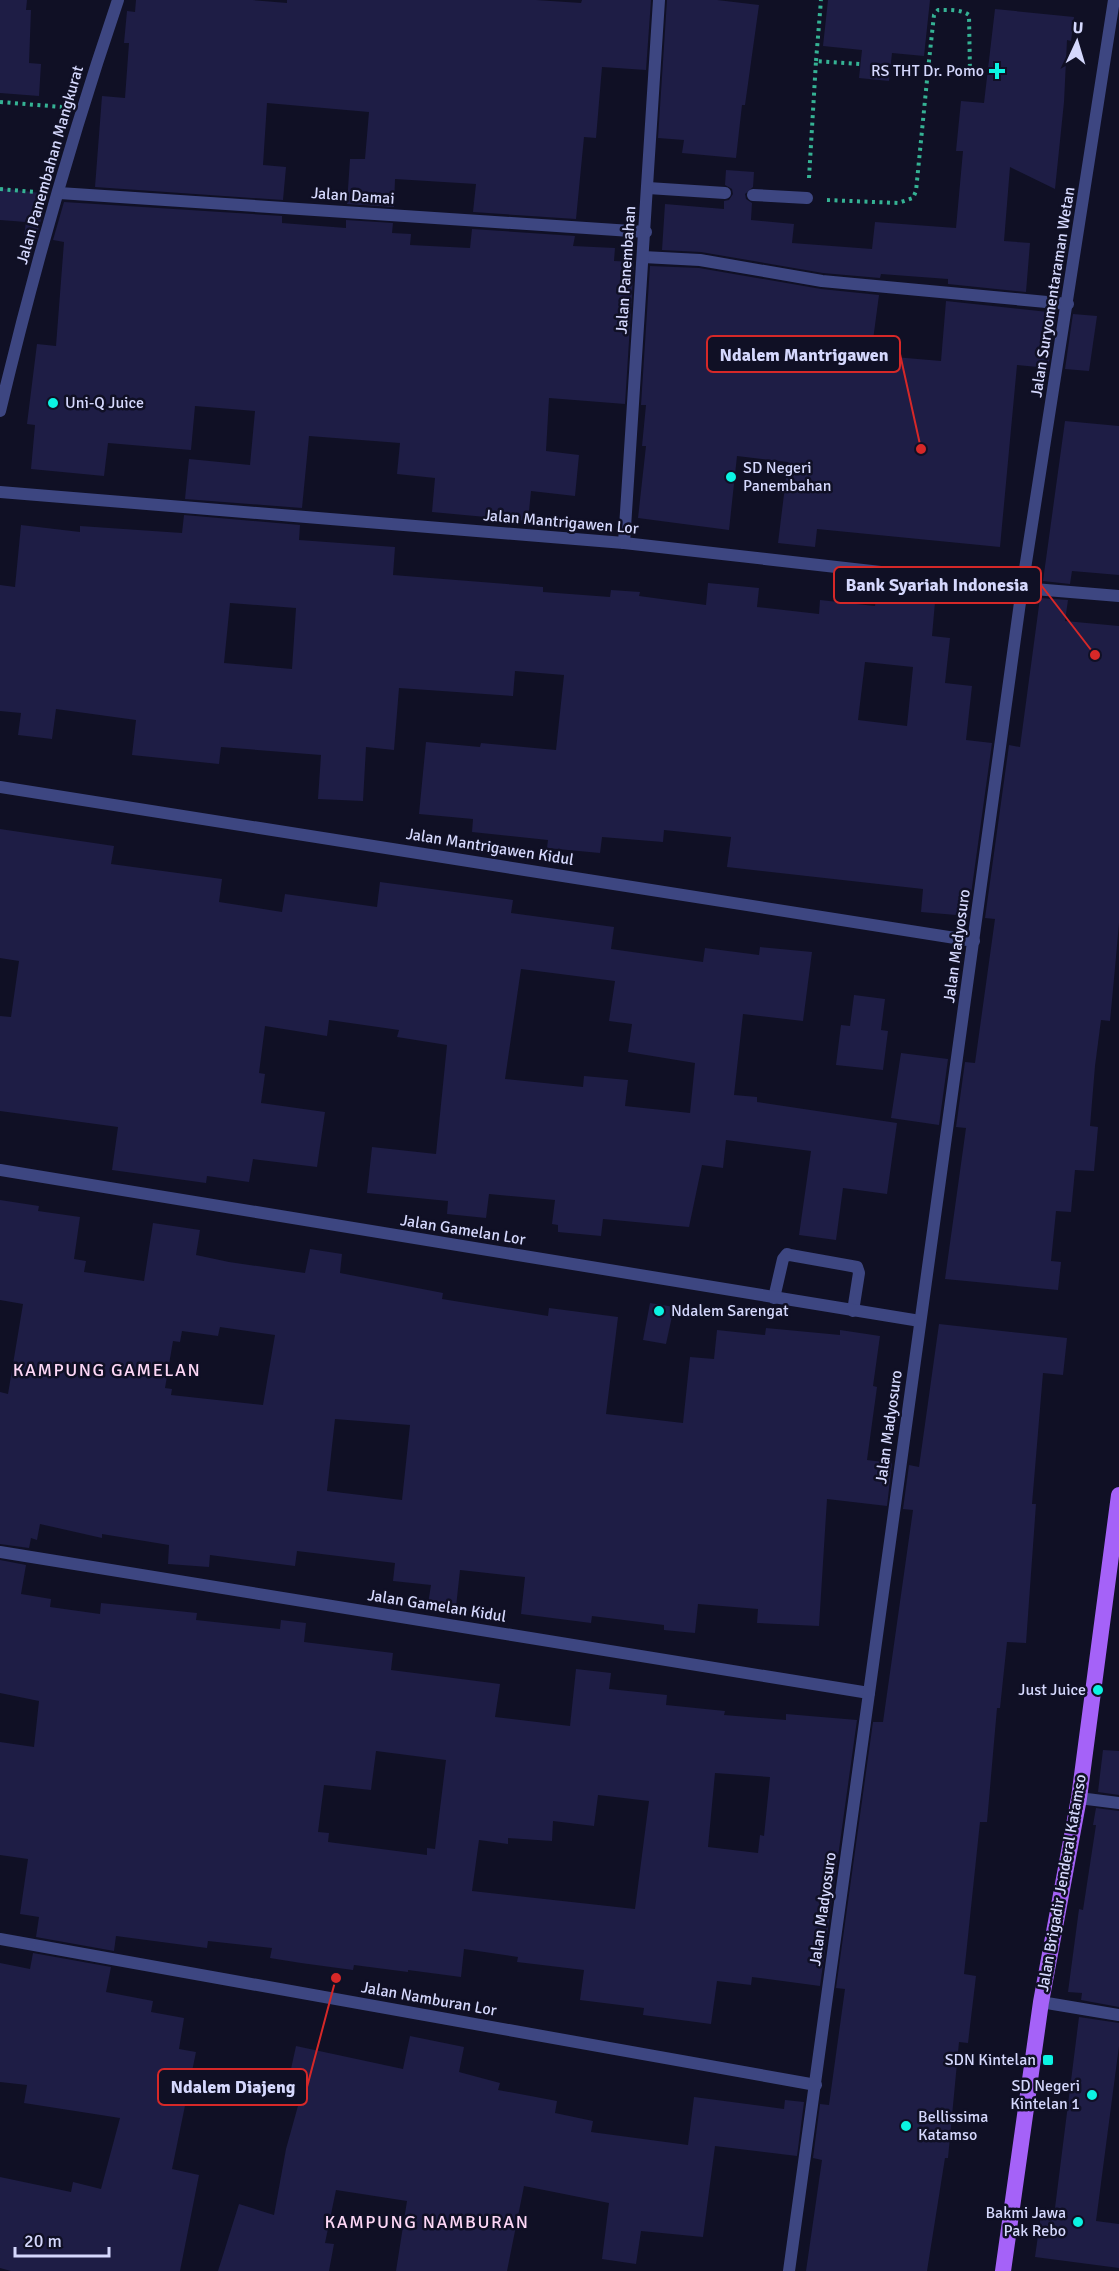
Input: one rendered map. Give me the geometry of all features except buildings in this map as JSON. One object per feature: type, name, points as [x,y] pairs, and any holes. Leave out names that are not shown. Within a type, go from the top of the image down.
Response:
[{"type":"main road","name":"Jalan Brigadir Jenderal Katamso","points":[[1003,2271],[1041,2002],[1079,1798],[1119,1495]]},
{"type":"street","name":"Jalan Panembahan Mangkurat","points":[[0,411],[22,320],[81,109],[118,0]]},
{"type":"street","name":"Jalan Panembahan","points":[[624,543],[646,232],[659,0]]},
{"type":"street","name":"Jalan Suryomentaraman Wetan","points":[[1022,588],[1114,0]]},
{"type":"street","points":[[648,188],[725,193]]},
{"type":"street","name":"Jalan Damai","points":[[59,194],[646,232]]},
{"type":"street","points":[[753,195],[807,198]]},
{"type":"street","points":[[644,257],[700,260],[822,281],[1068,304]]},
{"type":"street","name":"Jalan Mantrigawen Lor","points":[[0,492],[624,543],[1022,588],[1119,596]]},
{"type":"street","name":"Jalan Madyosuro","points":[[789,2271],[1022,588]]},
{"type":"street","name":"Jalan Mantrigawen Kidul","points":[[0,786],[974,941]]},
{"type":"street","name":"Jalan Gamelan Lor","points":[[0,1170],[920,1321]]},
{"type":"street","points":[[774,1298],[784,1256],[855,1265],[860,1269],[853,1311]]},
{"type":"street","name":"Jalan Gamelan Kidul","points":[[0,1552],[869,1693]]},
{"type":"street","points":[[1079,1798],[1119,1803]]},
{"type":"street","name":"Jalan Namburan Lor","points":[[0,1939],[816,2085]]},
{"type":"street","points":[[1041,2002],[1119,2015]]},
{"type":"path","points":[[821,0],[807,198],[898,203],[913,198],[916,191],[934,15],[938,10],[963,12],[969,15],[970,73]]},
{"type":"path","points":[[816,61],[861,64]]},
{"type":"path","points":[[890,66],[928,70]]},
{"type":"path","points":[[0,102],[81,109]]},
{"type":"path","points":[[0,189],[59,194]]},
{"type":"place","name":"RS THT Dr. Pomo","points":[[997,71]]},
{"type":"place","name":"Uni-Q Juice","points":[[53,403]]},
{"type":"place","name":"Ndalem Mantrigawen","points":[[921,449]]},
{"type":"place","name":"SD Negeri Panembahan","points":[[731,477]]},
{"type":"place","name":"Bank Syariah Indonesia","points":[[1095,655]]},
{"type":"place","name":"Ndalem Sarengat","points":[[659,1311]]},
{"type":"place","name":"Just Juice","points":[[1098,1690]]},
{"type":"place","name":"Ndalem Diajeng","points":[[336,1978]]},
{"type":"place","name":"SDN Kintelan","points":[[1048,2060]]},
{"type":"place","name":"SD Negeri Kintelan 1","points":[[1092,2095]]},
{"type":"place","name":"Bellissima Katamso","points":[[906,2126]]},
{"type":"place","name":"Bakmi Jawa Pak Rebo","points":[[1078,2222]]},
{"type":"district","name":"KAMPUNG GAMELAN","points":[[107,1370]]},
{"type":"district","name":"KAMPUNG NAMBURAN","points":[[427,2222]]}]
